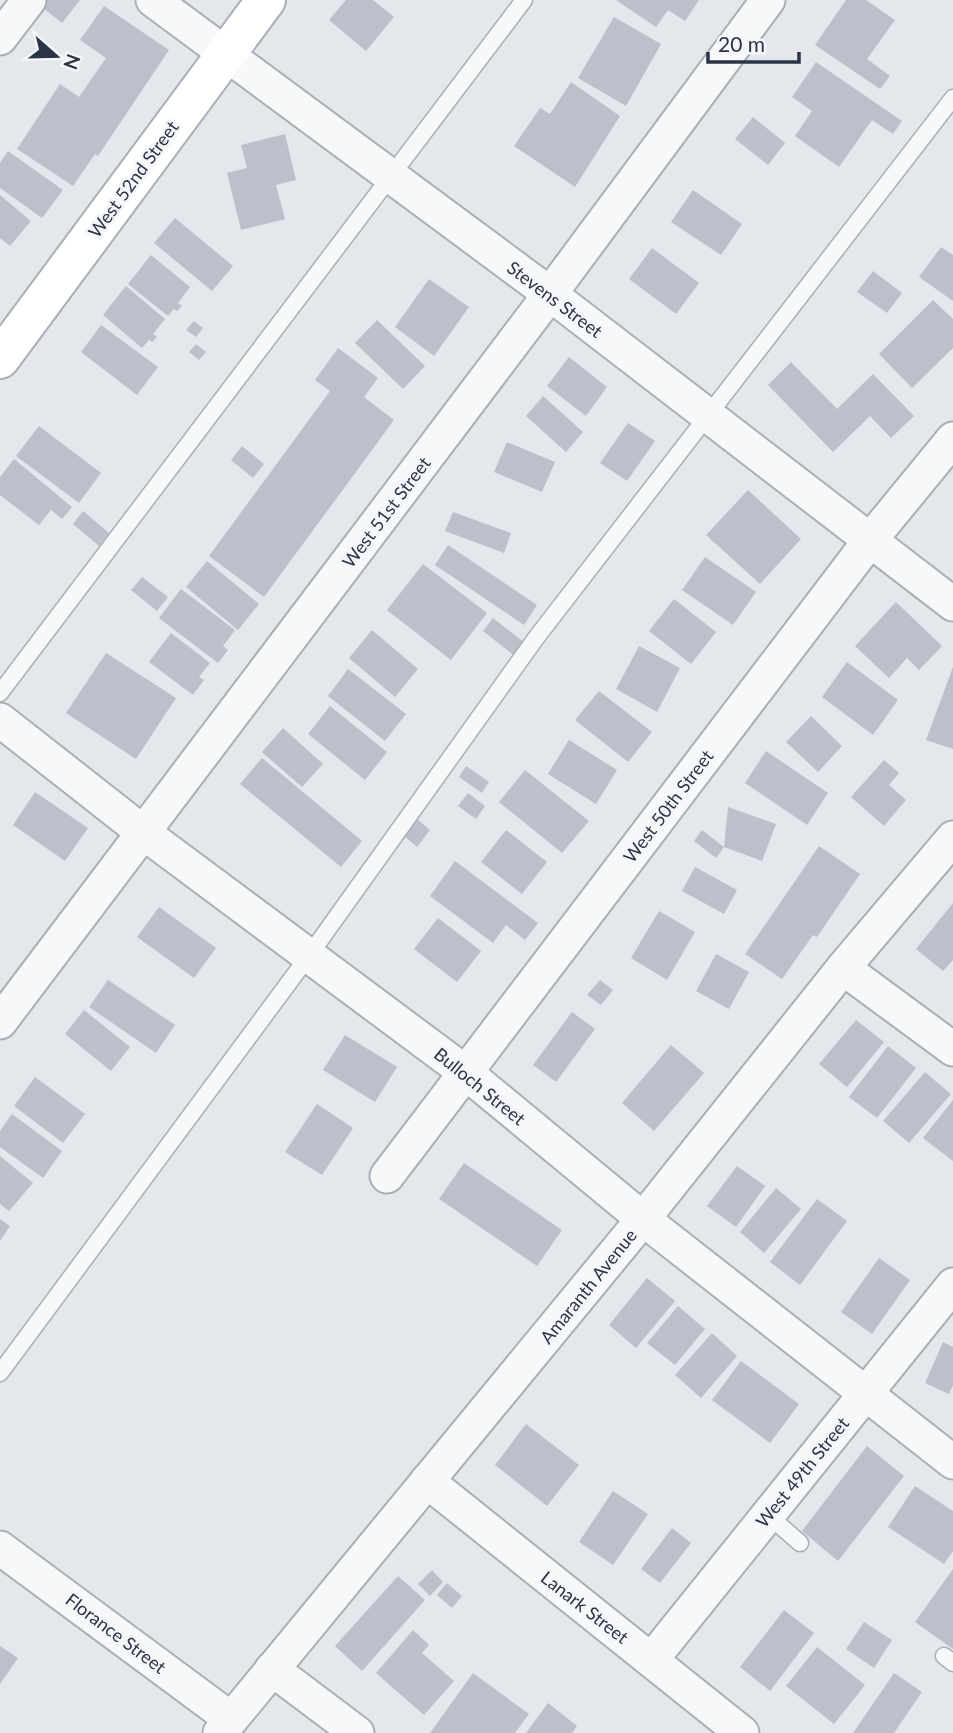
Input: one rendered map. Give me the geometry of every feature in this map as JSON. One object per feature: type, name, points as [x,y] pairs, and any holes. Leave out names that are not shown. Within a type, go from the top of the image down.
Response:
[{"type":"main road","name":"West 52nd Street","points":[[0,359],[266,0]]},
{"type":"street","points":[[0,38],[29,0]]},
{"type":"street","name":"Stevens Street","points":[[153,0],[551,294],[953,604]]},
{"type":"street","name":"West 51st Street","points":[[0,1022],[551,294],[768,0]]},
{"type":"street","name":"West 50th Street","points":[[387,1176],[871,539],[953,439]]},
{"type":"street","name":"Bulloch Street","points":[[0,720],[144,833],[465,1072],[643,1219],[953,1462]]},
{"type":"street","name":"Amaranth Avenue","points":[[225,1726],[643,1219],[843,968],[953,838]]},
{"type":"street","points":[[843,968],[953,1049]]},
{"type":"street","name":"West 49th Street","points":[[652,1659],[953,1285]]},
{"type":"street","name":"Lanark Street","points":[[427,1481],[742,1733]]},
{"type":"street","name":"Florance Street","points":[[0,1548],[225,1726]]},
{"type":"street","points":[[272,1669],[357,1733]]},
{"type":"lane","points":[[0,693],[524,0]]},
{"type":"lane","points":[[0,1373],[308,955],[536,638],[953,98]]},
{"type":"lane","points":[[768,1515],[800,1543]]},
{"type":"building","points":[[41,0],[80,0],[62,23],[38,4]]},
{"type":"building","points":[[346,0],[373,0],[394,17],[366,51],[329,20]]},
{"type":"building","points":[[616,0],[699,0],[685,21],[668,10],[656,27]]},
{"type":"building","points":[[846,0],[866,0],[895,20],[867,59],[890,76],[880,89],[815,45]]},
{"type":"building","points":[[104,6],[169,50],[98,156],[95,154],[73,186],[17,149],[60,84],[79,97],[106,58],[80,40]]},
{"type":"building","points":[[614,17],[661,44],[626,106],[578,78]]},
{"type":"building","points":[[816,62],[902,121],[893,134],[872,120],[839,167],[795,136],[812,111],[792,97]]},
{"type":"building","points":[[571,82],[620,116],[575,187],[514,146],[540,108],[550,114]]},
{"type":"building","points":[[753,117],[785,143],[768,165],[735,139]]},
{"type":"building","points":[[285,134],[296,180],[276,185],[285,219],[241,230],[227,173],[247,168],[241,145]]},
{"type":"building","points":[[8,151],[63,190],[42,218],[0,188],[0,163]]},
{"type":"building","points":[[693,190],[742,224],[721,255],[671,222]]},
{"type":"building","points":[[0,195],[31,221],[10,246],[0,238]]},
{"type":"building","points":[[175,218],[233,266],[212,291],[154,243]]},
{"type":"building","points":[[941,247],[953,255],[953,301],[919,277]]},
{"type":"building","points":[[652,248],[699,283],[676,314],[629,279]]},
{"type":"building","points":[[151,255],[190,287],[178,303],[182,306],[177,311],[174,309],[168,316],[128,284]]},
{"type":"building","points":[[873,271],[902,293],[887,313],[857,292]]},
{"type":"building","points":[[429,279],[469,307],[434,356],[395,327]]},
{"type":"building","points":[[126,286],[165,319],[153,334],[157,337],[152,342],[149,340],[142,348],[103,315]]},
{"type":"building","points":[[933,300],[953,319],[953,348],[912,388],[879,354]]},
{"type":"building","points":[[377,320],[425,366],[403,389],[355,343]]},
{"type":"building","points":[[194,321],[203,328],[196,337],[186,330]]},
{"type":"building","points":[[101,325],[158,367],[137,395],[81,352]]},
{"type":"building","points":[[196,344],[206,352],[199,360],[189,352]]},
{"type":"building","points":[[338,348],[378,378],[364,397],[394,420],[264,597],[209,556],[330,391],[315,380]]},
{"type":"building","points":[[569,357],[607,387],[586,416],[547,386]]},
{"type":"building","points":[[791,362],[837,409],[873,374],[914,416],[891,438],[870,416],[833,452],[768,385]]},
{"type":"building","points":[[543,396],[583,432],[566,452],[526,416]]},
{"type":"building","points":[[628,423],[655,441],[627,481],[600,463]]},
{"type":"building","points":[[39,426],[101,473],[79,503],[16,456]]},
{"type":"building","points":[[507,442],[555,462],[542,492],[494,472]]},
{"type":"building","points":[[242,446],[264,464],[253,478],[231,460]]},
{"type":"building","points":[[14,459],[72,507],[62,519],[51,510],[39,525],[0,495],[0,477]]},
{"type":"building","points":[[748,490],[801,539],[760,584],[706,535]]},
{"type":"building","points":[[83,511],[109,533],[99,546],[73,524]]},
{"type":"building","points":[[453,512],[511,533],[504,553],[445,531]]},
{"type":"building","points":[[448,545],[537,605],[524,625],[435,565]]},
{"type":"building","points":[[705,557],[756,592],[733,625],[682,590]]},
{"type":"building","points":[[207,561],[259,604],[238,630],[186,587]]},
{"type":"building","points":[[423,564],[487,613],[451,660],[387,610]]},
{"type":"building","points":[[142,577],[168,597],[157,611],[131,590]]},
{"type":"building","points":[[181,589],[235,630],[223,646],[228,650],[218,663],[159,618]]},
{"type":"building","points":[[674,599],[716,632],[691,664],[649,631]]},
{"type":"building","points":[[896,602],[942,646],[919,670],[907,658],[889,678],[855,646]]},
{"type":"building","points":[[493,618],[526,644],[516,657],[483,631]]},
{"type":"building","points":[[372,630],[418,669],[395,697],[349,658]]},
{"type":"building","points":[[171,633],[210,663],[199,677],[204,680],[193,695],[149,662]]},
{"type":"building","points":[[639,646],[680,668],[657,712],[616,689]]},
{"type":"building","points":[[106,653],[176,698],[136,759],[66,713]]},
{"type":"building","points":[[847,662],[898,700],[873,735],[822,697]]},
{"type":"building","points":[[953,667],[953,749],[926,740]]},
{"type":"building","points":[[348,669],[406,714],[385,741],[328,696]]},
{"type":"building","points":[[599,691],[652,732],[628,762],[575,720]]},
{"type":"building","points":[[330,706],[387,752],[365,780],[308,734]]},
{"type":"building","points":[[811,716],[842,746],[818,772],[786,742]]},
{"type":"building","points":[[283,728],[323,764],[302,787],[262,752]]},
{"type":"building","points":[[569,740],[617,770],[596,804],[548,774]]},
{"type":"building","points":[[766,751],[828,793],[807,825],[745,783]]},
{"type":"building","points":[[262,758],[362,841],[341,867],[240,784]]},
{"type":"building","points":[[884,760],[899,773],[889,785],[906,800],[884,826],[851,797]]},
{"type":"building","points":[[466,766],[489,782],[482,793],[459,777]]},
{"type":"building","points":[[525,770],[589,821],[562,853],[499,802]]},
{"type":"building","points":[[35,792],[88,828],[65,861],[13,825]]},
{"type":"building","points":[[468,793],[485,806],[476,819],[458,806]]},
{"type":"building","points":[[728,807],[776,824],[762,861],[724,847]]},
{"type":"building","points":[[417,819],[430,830],[417,847],[403,835]]},
{"type":"building","points":[[506,830],[547,862],[522,894],[481,862]]},
{"type":"building","points":[[702,830],[724,847],[716,858],[694,841]]},
{"type":"building","points":[[819,846],[860,874],[817,937],[813,935],[782,979],[745,954]]},
{"type":"building","points":[[455,861],[538,923],[525,940],[506,925],[493,943],[430,896]]},
{"type":"building","points":[[695,867],[737,890],[724,914],[682,891]]},
{"type":"building","points":[[953,903],[953,960],[943,971],[916,949]]},
{"type":"building","points":[[159,907],[216,948],[194,978],[137,937]]},
{"type":"building","points":[[659,911],[695,932],[667,980],[631,958]]},
{"type":"building","points":[[438,918],[481,951],[457,982],[414,949]]},
{"type":"building","points":[[716,954],[749,972],[729,1009],[696,991]]},
{"type":"building","points":[[108,980],[175,1025],[156,1053],[89,1007]]},
{"type":"building","points":[[600,980],[613,990],[601,1005],[587,995]]},
{"type":"building","points":[[84,1010],[130,1047],[111,1071],[65,1034]]},
{"type":"building","points":[[572,1012],[595,1029],[556,1082],[533,1065]]},
{"type":"building","points":[[856,1020],[884,1042],[847,1087],[819,1064]]},
{"type":"building","points":[[345,1035],[397,1067],[375,1102],[323,1070]]},
{"type":"building","points":[[671,1045],[704,1073],[654,1131],[622,1103]]},
{"type":"building","points":[[888,1046],[916,1068],[877,1118],[849,1097]]},
{"type":"building","points":[[925,1072],[951,1094],[909,1143],[883,1121]]},
{"type":"building","points":[[35,1077],[85,1114],[63,1143],[14,1106]]},
{"type":"building","points":[[953,1100],[953,1161],[923,1138]]},
{"type":"building","points":[[317,1104],[353,1128],[322,1175],[285,1152]]},
{"type":"building","points":[[12,1114],[62,1151],[43,1178],[0,1147],[0,1131]]},
{"type":"building","points":[[0,1156],[33,1183],[9,1211],[0,1204]]},
{"type":"building","points":[[464,1163],[562,1230],[537,1266],[439,1199]]},
{"type":"building","points":[[737,1166],[765,1186],[736,1227],[707,1206]]},
{"type":"building","points":[[776,1188],[801,1209],[764,1253],[740,1232]]},
{"type":"building","points":[[817,1199],[847,1221],[800,1285],[770,1262]]},
{"type":"building","points":[[0,1219],[10,1226],[0,1241]]},
{"type":"building","points":[[879,1258],[910,1280],[872,1334],[841,1312]]},
{"type":"building","points":[[647,1278],[675,1301],[636,1348],[609,1325]]},
{"type":"building","points":[[678,1306],[705,1329],[675,1365],[647,1343]]},
{"type":"building","points":[[712,1333],[737,1356],[701,1398],[675,1375]]},
{"type":"building","points":[[943,1342],[953,1347],[953,1385],[949,1394],[925,1383]]},
{"type":"building","points":[[741,1361],[799,1404],[770,1443],[712,1400]]},
{"type":"building","points":[[526,1424],[579,1465],[547,1506],[495,1465]]},
{"type":"building","points":[[867,1446],[904,1476],[838,1561],[802,1531]]},
{"type":"building","points":[[915,1486],[953,1511],[953,1551],[944,1564],[888,1527]]},
{"type":"building","points":[[613,1491],[648,1514],[613,1565],[579,1542]]},
{"type":"building","points":[[672,1528],[691,1543],[660,1583],[641,1569]]},
{"type":"building","points":[[953,1569],[953,1649],[915,1622]]},
{"type":"building","points":[[432,1570],[443,1582],[430,1596],[418,1584]]},
{"type":"building","points":[[398,1576],[425,1600],[362,1671],[335,1646]]},
{"type":"building","points":[[447,1583],[462,1596],[452,1608],[437,1595]]},
{"type":"building","points":[[784,1610],[814,1633],[770,1691],[740,1667]]},
{"type":"building","points":[[864,1622],[892,1640],[874,1668],[846,1649]]},
{"type":"building","points":[[413,1630],[429,1645],[422,1653],[454,1681],[424,1715],[376,1673]]},
{"type":"building","points":[[0,1646],[18,1658],[0,1684]]},
{"type":"building","points":[[817,1647],[865,1685],[834,1724],[786,1686]]},
{"type":"building","points":[[473,1673],[529,1714],[515,1733],[430,1733]]},
{"type":"building","points":[[894,1673],[922,1692],[894,1733],[853,1733]]},
{"type":"building","points":[[548,1703],[577,1726],[572,1733],[526,1733]]}]
